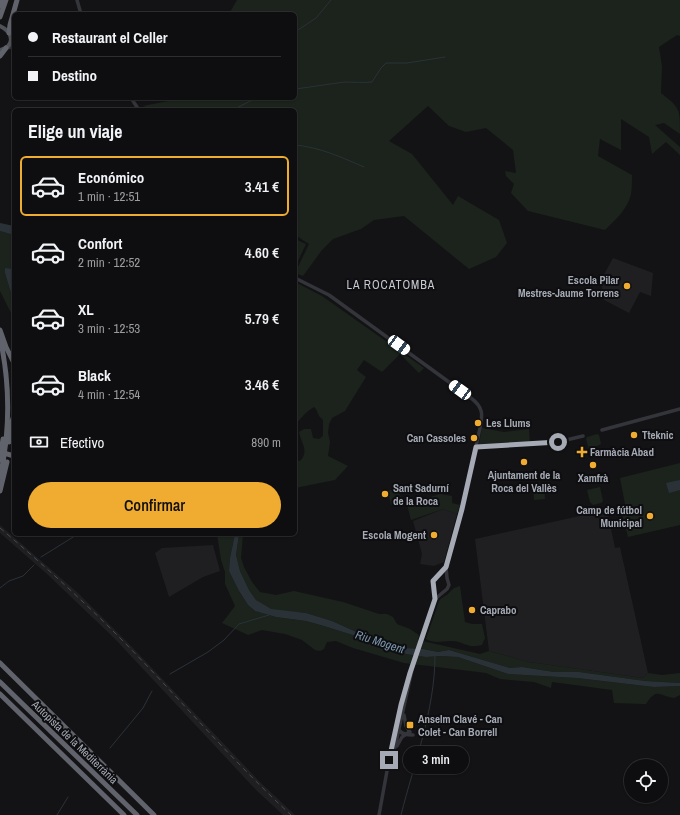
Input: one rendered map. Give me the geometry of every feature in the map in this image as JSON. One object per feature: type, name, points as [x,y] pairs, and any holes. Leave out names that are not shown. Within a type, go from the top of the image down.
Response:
[{"type":"highway","points":[[0,6],[2,0]]},
{"type":"highway","points":[[0,17],[6,0]]},
{"type":"highway","points":[[14,12],[17,0]]},
{"type":"highway","points":[[10,34],[12,18]]},
{"type":"highway","points":[[0,56],[4,49]]},
{"type":"highway","points":[[0,330],[12,359]]},
{"type":"highway","points":[[0,338],[5,365],[7,403],[6,446],[0,478]]},
{"type":"highway","points":[[0,354],[3,378],[4,411],[0,460]]},
{"type":"highway","points":[[0,491],[4,476],[12,422]]},
{"type":"highway","points":[[0,452],[12,455]]},
{"type":"highway","points":[[0,455],[12,458]]},
{"type":"highway","points":[[0,663],[154,815]]},
{"type":"highway","name":"Autopista de la Mediterrània","points":[[0,682],[137,815]]},
{"type":"highway","name":"Autopista de la Mediterrània","points":[[0,694],[124,815]]},
{"type":"main road","points":[[0,26],[10,34],[10,42],[4,49]]},
{"type":"street","points":[[77,0],[80,12]]},
{"type":"street","points":[[297,279],[329,295],[478,403],[481,410],[482,419],[462,509],[446,567],[449,585],[447,589],[435,599]]},
{"type":"street","points":[[602,430],[680,409]]},
{"type":"street","points":[[476,447],[558,442],[583,436]]},
{"type":"street","points":[[379,815],[402,700],[435,599],[433,581],[446,567]]},
{"type":"street","points":[[439,576],[442,575],[447,578]]},
{"type":"street","points":[[434,589],[438,592],[444,592]]},
{"type":"street","points":[[392,760],[412,670]]},
{"type":"street","points":[[392,746],[399,730],[402,700]]},
{"type":"street","points":[[399,730],[400,733],[413,735],[406,726],[404,706]]},
{"type":"street","points":[[399,730],[406,726]]},
{"type":"street","points":[[389,764],[400,740],[406,735]]},
{"type":"shaded area","points":[[237,0],[680,0],[680,36],[677,35],[659,47],[662,66],[661,93],[678,109],[680,134],[664,123],[655,125],[680,147],[680,155],[666,142],[652,154],[649,137],[621,119],[621,150],[600,139],[598,156],[632,175],[631,194],[627,205],[621,214],[605,230],[528,211],[511,193],[514,184],[506,176],[505,171],[516,173],[513,150],[486,128],[466,132],[449,126],[428,106],[389,141],[412,154],[453,205],[458,196],[499,220],[507,243],[496,257],[469,269],[404,216],[374,220],[361,229],[333,239],[322,250],[303,276],[297,274],[297,269],[309,244],[297,236],[297,108],[150,108],[143,106],[168,100],[297,100],[297,12],[230,12]]},
{"type":"shaded area","points":[[0,231],[12,234],[12,269],[5,268],[5,273],[12,296],[12,315],[0,291]]},
{"type":"shaded area","points":[[297,240],[306,244],[297,261]]},
{"type":"shaded area","name":"Escola Pilar Mestres-Jaume Torrens","points":[[613,258],[653,273],[651,296],[640,292],[629,313],[604,300],[601,280]]},
{"type":"shaded area","points":[[297,283],[322,296],[424,368],[419,373],[400,354],[382,372],[364,360],[357,370],[366,377],[345,411],[332,418],[329,424],[328,433],[330,442],[328,456],[348,466],[335,480],[297,488],[297,460],[301,460],[304,453],[304,446],[299,432],[304,429],[311,429],[313,438],[319,439],[323,436],[323,420],[314,407],[297,424]]},
{"type":"shaded area","points":[[482,428],[504,432],[529,429],[530,444],[481,446],[479,444]]},
{"type":"shaded area","points":[[597,434],[599,435],[601,444],[589,450],[586,439],[587,437]]},
{"type":"shaded area","points":[[680,463],[680,525],[628,537],[620,506],[625,504],[620,478]]},
{"type":"shaded area","points":[[544,483],[545,499],[534,500],[533,484]]},
{"type":"shaded area","points":[[600,487],[603,501],[593,505],[590,502],[587,490]]},
{"type":"shaded area","points":[[397,488],[402,500],[391,505],[388,491]]},
{"type":"shaded area","points":[[440,494],[452,496],[452,503],[460,505],[457,514],[443,509],[411,520],[406,501],[420,500]]},
{"type":"shaded area","name":"Escola Mogent","points":[[443,509],[457,514],[444,562],[434,566],[420,564],[422,554],[413,521]]},
{"type":"shaded area","points":[[607,510],[615,548],[620,547],[648,673],[643,678],[529,662],[489,651],[475,539]]},
{"type":"shaded area","points":[[0,525],[78,593],[132,647],[260,782],[295,815],[283,815],[257,791],[115,639],[47,574],[0,533]]},
{"type":"shaded area","points":[[217,536],[235,536],[229,571],[240,593],[248,605],[255,611],[276,617],[306,621],[324,626],[406,654],[426,657],[458,657],[508,674],[577,678],[654,687],[680,686],[680,695],[674,698],[656,694],[646,704],[614,703],[612,690],[552,682],[551,688],[534,682],[500,679],[486,673],[404,663],[353,648],[336,641],[327,642],[324,649],[320,651],[315,650],[302,640],[285,634],[262,630],[248,635],[222,623],[235,606],[225,584],[225,572],[221,560]]},
{"type":"shaded area","points":[[239,536],[243,536],[241,558],[252,582],[260,592],[276,595],[294,591],[343,602],[379,614],[387,614],[393,617],[397,624],[410,629],[419,635],[418,640],[480,654],[489,651],[529,662],[643,678],[648,673],[662,675],[680,673],[680,683],[645,681],[579,672],[554,672],[522,667],[510,668],[449,650],[438,652],[405,648],[391,642],[361,634],[332,621],[306,613],[271,610],[256,600],[249,590],[240,571],[236,555]]},
{"type":"shaded area","points":[[213,545],[220,571],[203,577],[169,597],[155,553],[162,548]]},
{"type":"shaded area","points":[[460,586],[465,622],[482,624],[485,638],[482,645],[472,646],[455,641],[429,641],[426,639],[439,601],[455,587]]},
{"type":"water","points":[[0,223],[12,226],[12,234],[0,231]]},
{"type":"water","points":[[5,268],[12,269],[12,296]]},
{"type":"water","points":[[680,480],[680,490],[669,493],[666,483]]},
{"type":"water","name":"Riu Mogent","points":[[235,536],[239,536],[236,555],[240,571],[249,590],[256,600],[271,609],[306,613],[332,621],[361,634],[391,642],[405,648],[438,652],[449,650],[510,668],[522,667],[554,672],[579,672],[645,681],[680,683],[680,686],[654,687],[577,678],[508,674],[458,657],[426,657],[406,654],[324,626],[306,621],[276,617],[255,611],[248,605],[229,571]]},
{"type":"waterway","points":[[297,31],[316,18],[331,0]]},
{"type":"waterway","points":[[297,89],[345,82],[372,82],[386,63],[407,63],[445,57]]},
{"type":"waterway","points":[[237,108],[251,100]]},
{"type":"waterway","points":[[297,145],[321,150],[364,167]]},
{"type":"waterway","points":[[41,557],[75,536]]},
{"type":"waterway","points":[[0,588],[9,581],[23,576],[34,565]]},
{"type":"waterway","points":[[170,674],[208,652],[224,640],[239,624],[269,615]]},
{"type":"waterway","points":[[401,815],[428,716],[432,696],[435,656]]},
{"type":"waterway","points":[[110,748],[143,708],[152,691]]},
{"type":"waterway","points":[[57,815],[68,797]]},
{"type":"railway","points":[[0,528],[102,620],[138,656],[246,771],[291,815]]},
{"type":"place","name":"Escola Pilar Mestres-Jaume Torrens","points":[[627,286]]},
{"type":"place","name":"Les Llums","points":[[478,423]]},
{"type":"place","name":"Tteknic","points":[[634,435]]},
{"type":"place","name":"Can Cassoles","points":[[474,438]]},
{"type":"place","name":"Farmàcia Abad","points":[[582,452]]},
{"type":"place","name":"Ajuntament de la Roca del Vallès","points":[[524,462]]},
{"type":"place","name":"Xamfrà","points":[[593,465]]},
{"type":"place","name":"Sant Sadurní de la Roca","points":[[385,494]]},
{"type":"place","name":"Camp de fútbol Municipal","points":[[650,516]]},
{"type":"place","name":"Escola Mogent","points":[[434,535]]},
{"type":"place","name":"Caprabo","points":[[472,610]]},
{"type":"place","name":"Anselm Clavé - Can Colet - Can Borrell","points":[[410,725]]},
{"type":"district","name":"LA ROCATOMBA","points":[[391,285]]},
{"type":"route","points":[[389,760],[401,705],[410,673],[435,599],[433,581],[446,567],[462,509],[476,447],[558,442]]}]
